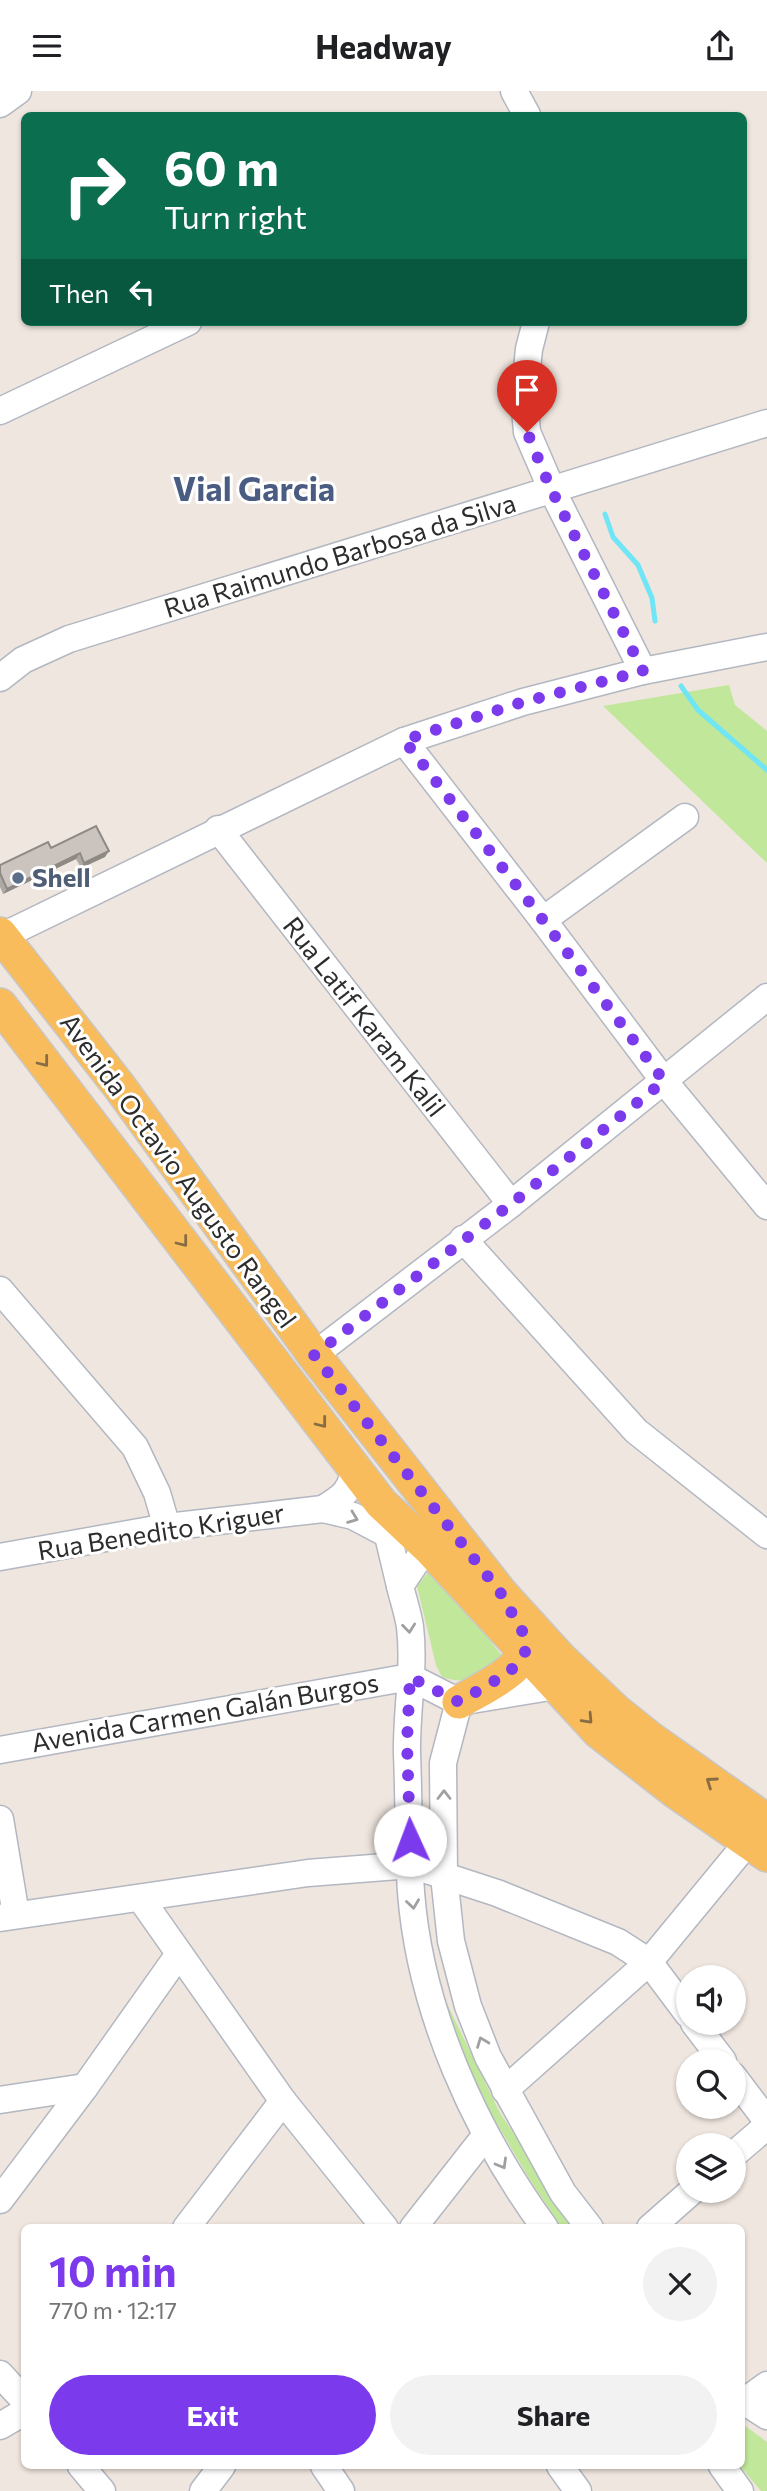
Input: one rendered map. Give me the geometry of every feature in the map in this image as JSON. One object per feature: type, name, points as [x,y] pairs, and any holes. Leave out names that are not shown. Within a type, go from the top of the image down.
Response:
[{"type":"main road","name":"Avenida Octavio Augusto Rangel","points":[[0,935],[118,1086],[314,1355],[500,1592],[561,1659],[760,1839]]},
{"type":"main road","name":"Avenida Octavio Augusto Rangel","points":[[0,1005],[355,1468],[384,1518],[431,1550],[599,1732],[676,1792],[760,1839]]},
{"type":"main road","points":[[431,1550],[444,1550],[457,1556],[500,1592],[525,1636],[525,1652],[508,1673],[459,1702]]},
{"type":"street","points":[[0,104],[18,91]]},
{"type":"street","points":[[514,91],[525,112]]},
{"type":"street","points":[[0,411],[180,326]]},
{"type":"street","points":[[535,326],[529,349],[524,397],[527,432],[643,671]]},
{"type":"street","name":"Rua Raimundo Barbosa da Silva","points":[[0,678],[23,660],[69,639],[767,423]]},
{"type":"street","points":[[0,935],[404,740],[523,702],[643,671],[767,647]]},
{"type":"street","points":[[404,740],[664,1081],[767,1206]]},
{"type":"street","points":[[543,920],[685,817]]},
{"type":"street","name":"Rua Latif Karam Kalil","points":[[218,829],[511,1204]]},
{"type":"street","points":[[314,1355],[511,1204],[767,997]]},
{"type":"street","points":[[463,1239],[636,1431],[767,1535]]},
{"type":"street","points":[[0,1290],[135,1447],[157,1493],[167,1527]]},
{"type":"street","name":"Rua Benedito Kriguer","points":[[323,1509],[343,1497],[351,1485],[355,1468]]},
{"type":"street","name":"Rua Benedito Kriguer","points":[[0,1557],[167,1527],[323,1509],[353,1516],[384,1518]]},
{"type":"street","points":[[384,1518],[410,1627],[407,1742],[412,1893],[424,1975],[449,2052],[486,2135],[518,2190],[542,2224]]},
{"type":"street","points":[[400,1586],[423,1552],[431,1550]]},
{"type":"street","points":[[410,1677],[459,1702],[556,1686]]},
{"type":"street","name":"Avenida Carmen Galán Burgos","points":[[0,1750],[410,1677]]},
{"type":"street","points":[[459,1702],[443,1763],[444,1876],[451,1941],[468,2005],[488,2057],[563,2193],[587,2224]]},
{"type":"street","points":[[0,1819],[8,1917],[308,1873],[411,1865],[497,1893],[618,1942],[649,1962],[676,1998]]},
{"type":"street","points":[[505,2090],[649,1962],[760,1839]]},
{"type":"street","points":[[141,1899],[283,2101],[383,2224]]},
{"type":"street","points":[[0,2200],[86,2087],[178,1954]]},
{"type":"street","points":[[703,2035],[714,2049]]},
{"type":"street","points":[[0,2100],[86,2087]]},
{"type":"street","points":[[746,2094],[767,2124],[746,2143]]},
{"type":"street","points":[[189,2224],[283,2101]]},
{"type":"street","points":[[416,2224],[486,2135]]},
{"type":"street","points":[[655,2224],[678,2203]]},
{"type":"street","points":[[0,2374],[21,2397]]},
{"type":"street","points":[[745,2401],[767,2385]]},
{"type":"street","points":[[745,2403],[767,2416]]},
{"type":"street","points":[[0,2426],[21,2414]]},
{"type":"street","points":[[84,2469],[102,2491]]},
{"type":"street","points":[[203,2491],[220,2469]]},
{"type":"street","points":[[326,2469],[341,2491]]},
{"type":"street","points":[[562,2469],[578,2491]]},
{"type":"street","points":[[724,2469],[740,2491]]},
{"type":"green space","points":[[729,685],[735,705],[767,731],[767,863],[603,706]]},
{"type":"green space","points":[[432,1567],[503,1657],[475,1677],[452,1680],[442,1677],[436,1665],[417,1586]]},
{"type":"green space","points":[[434,1977],[500,2113],[574,2224],[559,2224],[530,2180],[472,2081]]},
{"type":"green space","points":[[745,2426],[767,2442],[767,2491],[761,2491],[743,2469],[745,2469]]},
{"type":"building","points":[[96,826],[109,851],[84,863],[80,853],[7,889],[0,873],[0,865],[48,842],[51,848]]},
{"type":"waterway","points":[[605,514],[613,537],[638,565],[652,598],[655,621]]},
{"type":"waterway","points":[[681,686],[698,710],[767,770]]},
{"type":"place","name":"Shell","points":[[18,878]]},
{"type":"district","name":"Vial Garcia","points":[[254,489]]},
{"type":"route","points":[[410,1840],[407,1742],[410,1677],[459,1702],[508,1673],[525,1652],[525,1636],[500,1592],[314,1355],[511,1204],[664,1081],[404,740],[523,702],[643,671],[550,487],[527,432]]}]
